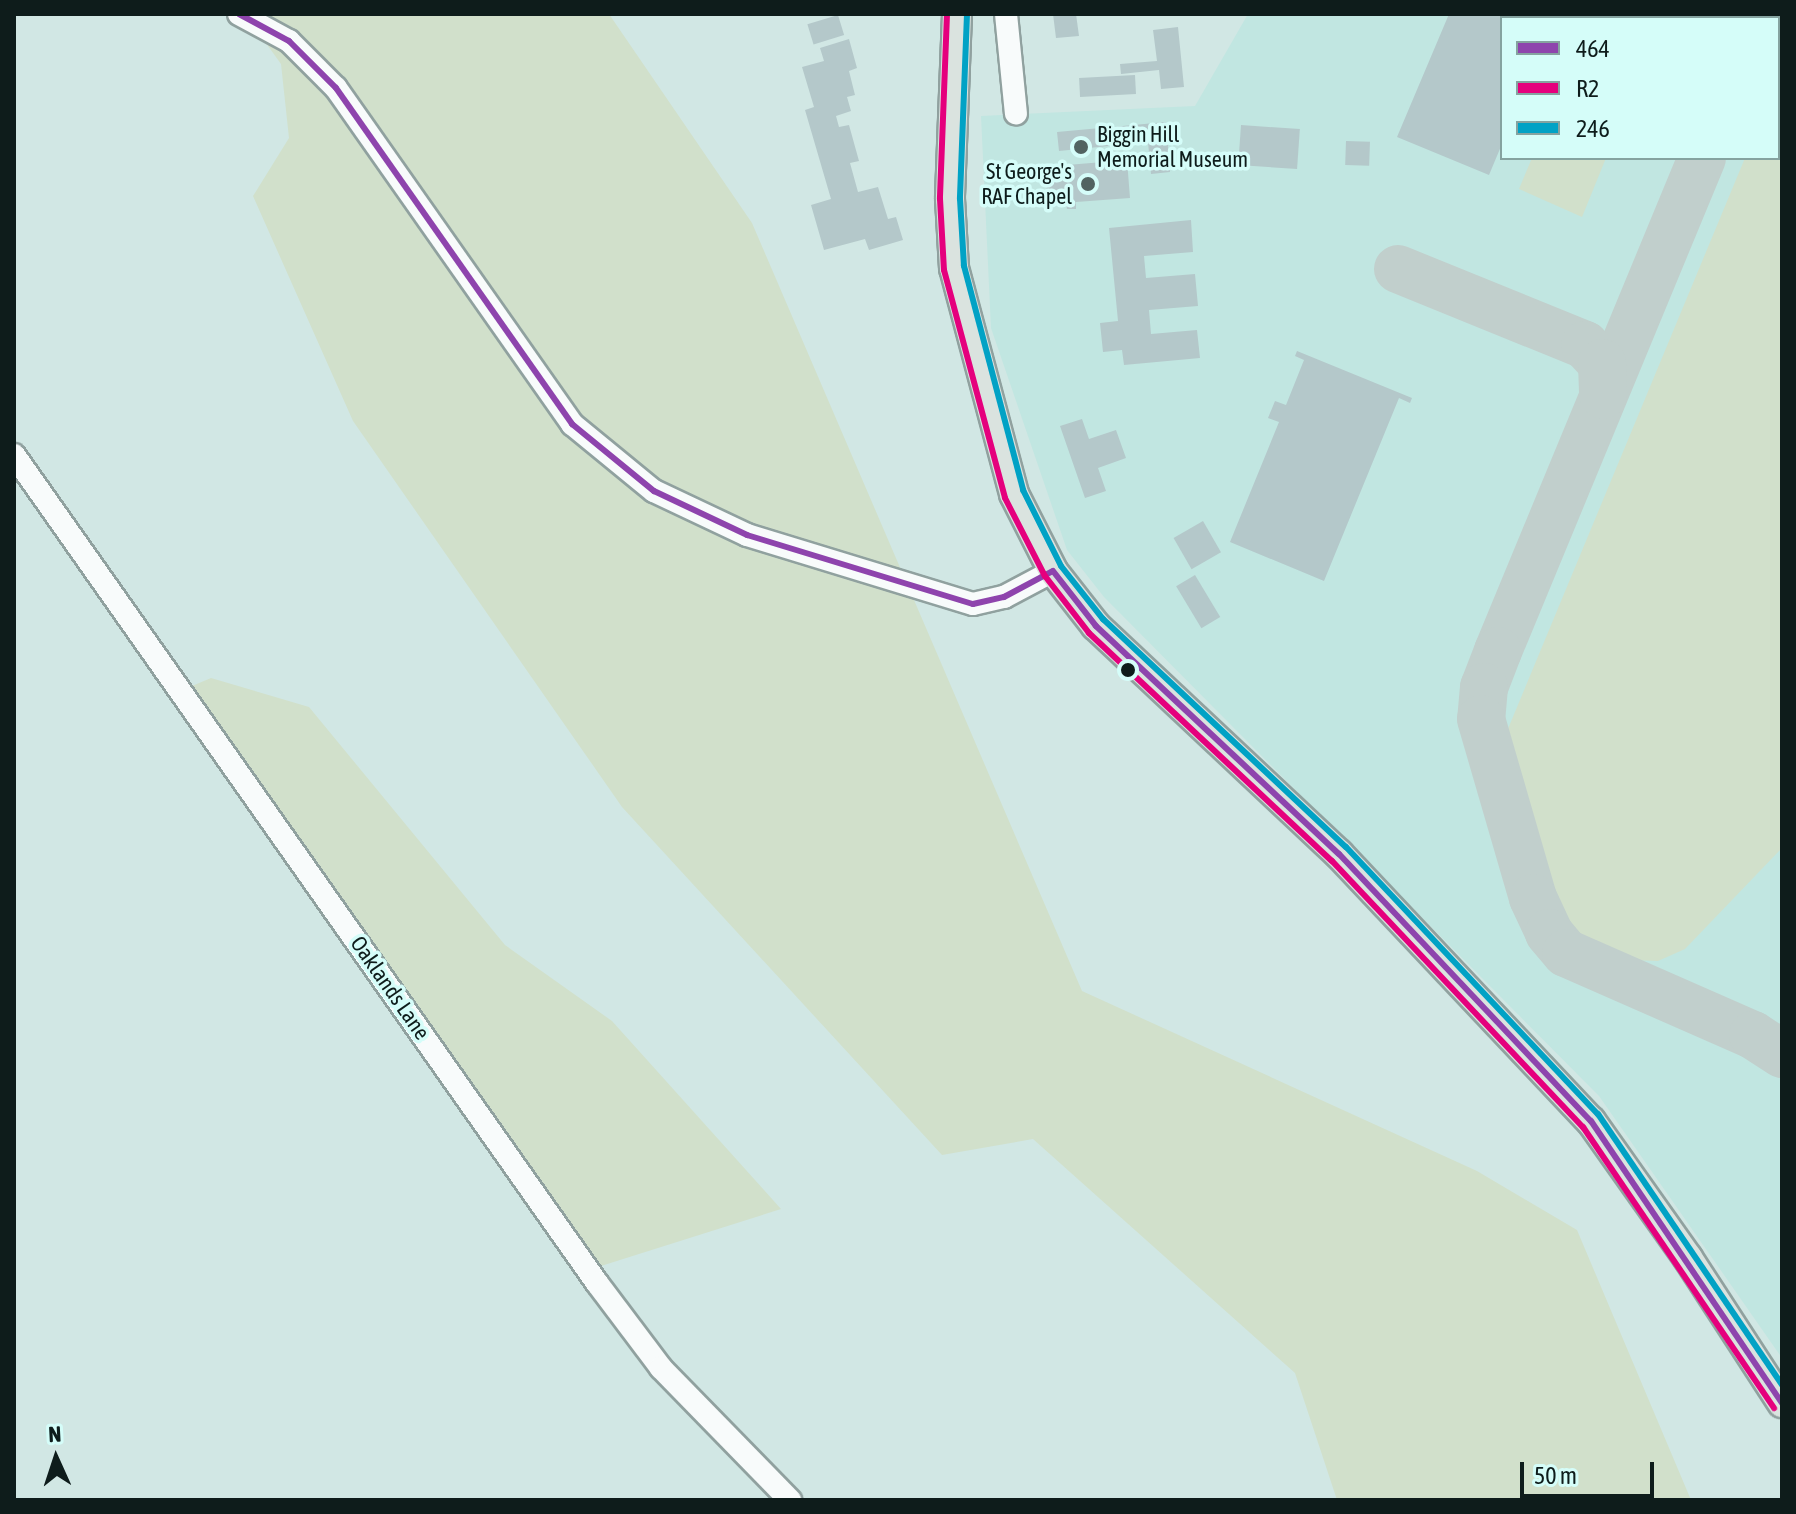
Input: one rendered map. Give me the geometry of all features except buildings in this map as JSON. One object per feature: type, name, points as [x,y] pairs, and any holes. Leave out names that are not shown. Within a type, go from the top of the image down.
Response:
[{"type":"main road","points":[[957,14],[950,199],[954,268],[1014,494],[1053,571],[1096,626],[1339,854],[1591,1121],[1688,1258],[1782,1403]]},
{"type":"street","points":[[239,14],[289,41],[336,88],[572,424],[654,491],[747,535],[961,602],[1004,597],[1053,571]]},
{"type":"street","points":[[1006,14],[1016,114]]},
{"type":"street","name":"Oaklands Lane","points":[[14,455],[597,1283],[661,1368],[790,1500]]},
{"type":"shaded area","points":[[1248,14],[1782,14],[1782,1358],[1599,1096],[1104,597],[1067,550],[991,328],[981,116],[1195,106]]},
{"type":"green space","points":[[245,14],[609,14],[752,223],[1082,991],[1477,1171],[1577,1230],[1691,1500],[1337,1500],[1295,1373],[1033,1139],[942,1155],[622,807],[353,421],[253,196],[289,138],[281,64]]},
{"type":"green space","points":[[1592,14],[1664,14],[1628,16]]},
{"type":"green space","points":[[1782,69],[1782,848],[1685,949],[1658,961],[1630,960],[1577,935],[1563,916],[1505,736],[1744,160],[1780,160]]},
{"type":"green space","points":[[1531,160],[1605,160],[1582,217],[1519,189]]},
{"type":"green space","points":[[211,678],[309,707],[505,945],[612,1021],[781,1209],[601,1266],[192,686]]},
{"type":"taxiway","points":[[1701,160],[1498,651],[1484,687],[1481,719],[1533,898],[1549,933],[1566,953],[1753,1035],[1782,1054]]},
{"type":"taxiway","points":[[1398,269],[1585,345],[1602,363],[1603,395]]},
{"type":"transit line","name":"464","points":[[239,14],[289,41],[336,88],[572,424],[654,491],[747,535],[973,604],[1004,597],[1053,571]]},
{"type":"transit line","name":"R2","points":[[947,14],[940,199],[944,270],[1005,498],[1045,576],[1089,633],[1332,861],[1583,1127],[1774,1408]]},
{"type":"transit line","name":"246","points":[[967,14],[960,199],[964,266],[1023,490],[1061,566],[1103,619],[1346,847],[1598,1114],[1782,1385]]},
{"type":"transit line","name":"464","points":[[1053,571],[1096,626],[1339,854],[1591,1121],[1782,1403]]},
{"type":"place","name":"Biggin Hill Memorial Museum","points":[[1081,147]]},
{"type":"place","name":"St George's RAF Chapel","points":[[1088,184]]}]
